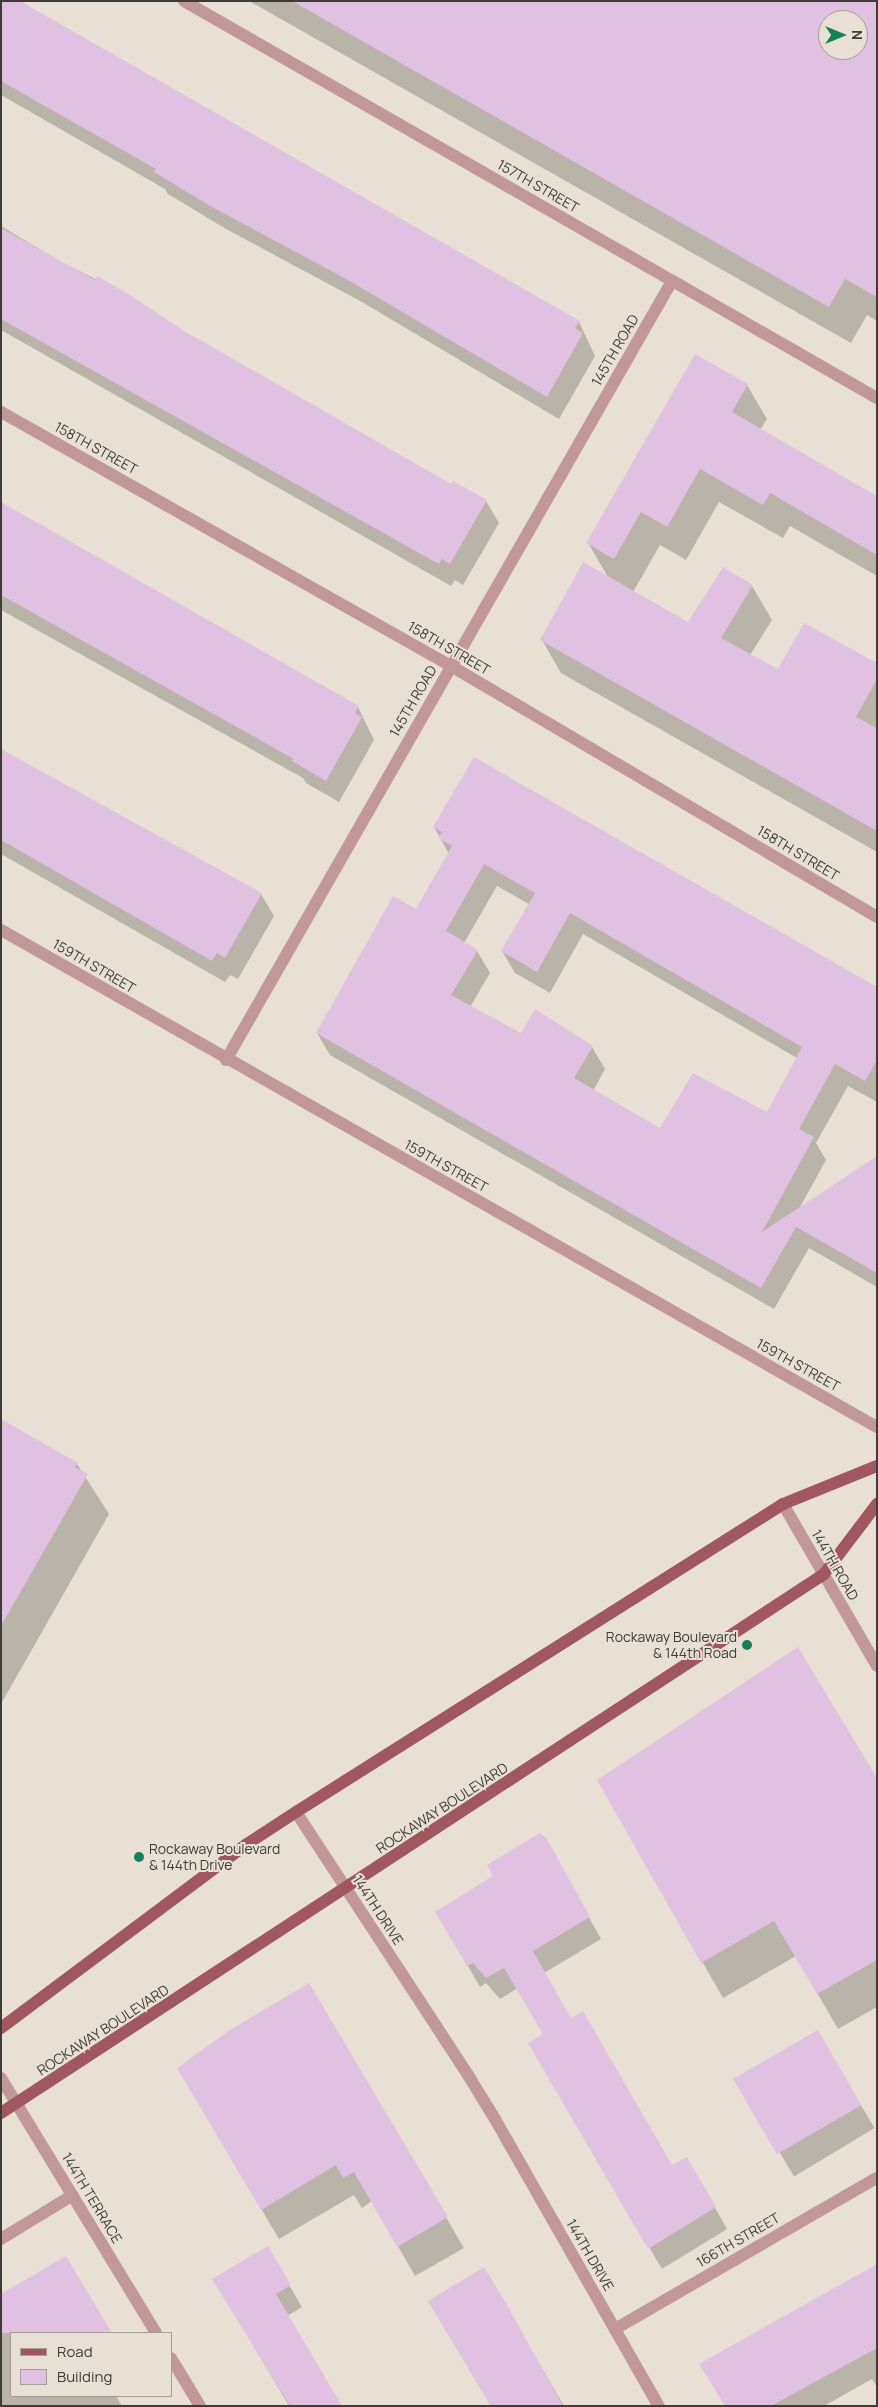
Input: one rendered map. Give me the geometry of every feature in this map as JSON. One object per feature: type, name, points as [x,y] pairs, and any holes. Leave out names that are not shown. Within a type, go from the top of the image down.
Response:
[{"type":"main road","points":[[1,2028],[247,1844],[296,1812],[783,1504],[877,1466]]},
{"type":"main road","name":"ROCKAWAY BOULEVARD","points":[[1,2113],[346,1889],[824,1574],[877,1504]]},
{"type":"street","name":"157TH STREET","points":[[184,1],[877,398]]},
{"type":"street","name":"145TH ROAD","points":[[226,1060],[672,281]]},
{"type":"street","name":"158TH STREET","points":[[1,412],[451,666],[877,917]]},
{"type":"street","name":"159TH STREET","points":[[1,930],[226,1060],[877,1426]]},
{"type":"street","name":"144TH ROAD","points":[[783,1504],[877,1666]]},
{"type":"street","name":"144TH DRIVE","points":[[296,1812],[468,2076],[659,2406]]},
{"type":"street","name":"144TH TERRACE","points":[[1,2078],[155,2332]]},
{"type":"street","name":"166TH STREET","points":[[615,2328],[877,2178]]},
{"type":"street","points":[[1,2239],[73,2196]]},
{"type":"street","points":[[172,2360],[200,2406]]},
{"type":"building","points":[[1,1],[20,1],[580,321],[575,328],[583,333],[547,397],[348,280],[212,207],[154,172],[156,169],[1,81]]},
{"type":"building","points":[[292,1],[877,1],[877,297],[845,279],[829,307]]},
{"type":"building","points":[[1,228],[95,280],[97,276],[130,295],[184,331],[451,484],[453,481],[487,500],[450,564],[442,559],[439,564],[1,319]]},
{"type":"building","points":[[695,354],[748,384],[732,412],[877,496],[877,555],[770,493],[763,505],[700,469],[667,527],[641,512],[614,559],[586,543]]},
{"type":"building","points":[[1,502],[359,706],[355,713],[362,717],[326,781],[292,761],[294,759],[1,595]]},
{"type":"building","points":[[583,562],[688,622],[723,567],[753,585],[721,638],[778,669],[804,623],[877,663],[877,679],[856,717],[877,728],[877,831],[540,640]]},
{"type":"building","points":[[1,749],[262,893],[225,958],[217,953],[212,961],[1,840]]},
{"type":"building","points":[[474,757],[877,987],[877,1060],[865,1081],[835,1064],[799,1129],[814,1137],[762,1232],[877,1156],[877,1273],[796,1227],[761,1288],[316,1033],[393,896],[416,909],[452,846],[438,838],[442,832],[433,827]],"holes":[[[484,864],[535,893],[501,951],[537,972],[570,913],[802,1047],[767,1112],[693,1073],[660,1128],[574,1078],[593,1046],[535,1009],[521,1033],[451,995],[478,950],[446,931]]]},
{"type":"building","points":[[1,1419],[78,1463],[75,1467],[88,1474],[1,1626]]},
{"type":"building","points":[[798,1647],[877,1778],[877,1960],[817,1994],[774,1921],[701,1963],[597,1780]]},
{"type":"building","points":[[540,1833],[547,1839],[590,1917],[533,1951],[571,2018],[583,2011],[672,2165],[687,2157],[716,2207],[648,2249],[528,2043],[543,2034],[504,1968],[486,1978],[473,1963],[467,1966],[435,1912],[493,1876],[487,1865]]},
{"type":"building","points":[[309,1983],[448,2217],[397,2247],[354,2172],[343,2178],[336,2165],[261,2210],[177,2068],[230,2030]]},
{"type":"building","points":[[818,2030],[862,2105],[777,2154],[733,2079]]},
{"type":"building","points":[[268,2246],[291,2285],[276,2294],[342,2406],[290,2406],[212,2279]]},
{"type":"building","points":[[66,2256],[111,2332],[1,2333],[1,2294]]},
{"type":"building","points":[[877,2264],[877,2348],[771,2406],[725,2406],[699,2364]]},
{"type":"building","points":[[484,2267],[563,2406],[491,2406],[428,2301]]},
{"type":"place","name":"Rockaway Boulevard & 144th Road","points":[[747,1645]]},
{"type":"place","name":"Rockaway Boulevard & 144th Drive","points":[[139,1857]]}]
